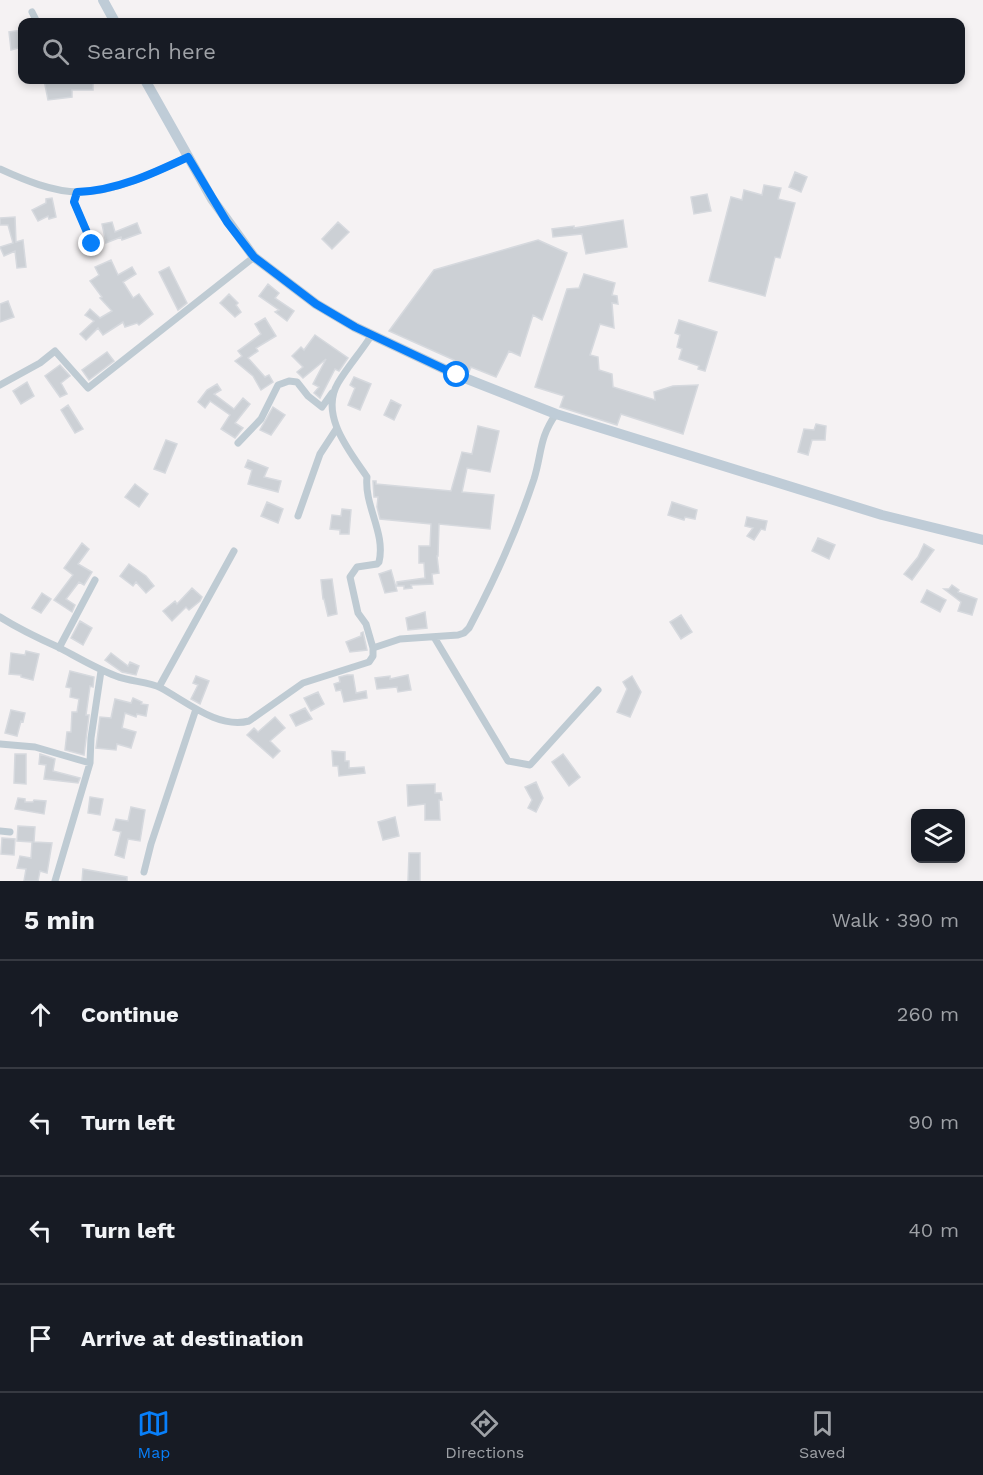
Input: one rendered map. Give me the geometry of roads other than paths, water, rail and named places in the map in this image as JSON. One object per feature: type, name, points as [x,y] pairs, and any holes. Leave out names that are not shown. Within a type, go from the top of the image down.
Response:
[{"type":"street","points":[[103,0],[113,18]]},
{"type":"street","points":[[32,12],[35,18]]},
{"type":"street","points":[[147,84],[227,222],[254,257],[316,304],[371,336],[468,379],[556,414],[882,515],[983,540]]},
{"type":"street","points":[[0,169],[50,187],[77,192],[97,191],[138,179],[188,157]]},
{"type":"street","points":[[77,192],[74,202],[92,244]]},
{"type":"street","points":[[0,385],[40,363],[55,351],[88,388],[254,257]]},
{"type":"street","points":[[0,617],[26,633],[101,670],[128,681],[159,687],[196,709],[224,722],[249,721],[303,683],[369,662],[373,656],[373,648],[366,624],[358,613],[350,577],[357,567],[379,562],[381,542],[366,490],[367,477],[352,457],[337,428],[333,410],[337,384],[371,336]]},
{"type":"street","points":[[238,443],[261,419],[278,385],[289,381],[297,382],[308,396],[322,407],[334,392]]},
{"type":"street","points":[[373,648],[400,639],[458,635],[469,628],[509,543],[534,478],[544,432],[556,414]]},
{"type":"street","points":[[298,516],[320,454],[337,428]]},
{"type":"street","points":[[159,687],[234,551]]},
{"type":"street","points":[[58,648],[95,580]]},
{"type":"street","points":[[434,637],[508,761],[530,765],[598,690]]},
{"type":"street","points":[[55,881],[90,763],[91,738],[101,670]]},
{"type":"street","points":[[144,872],[151,844],[196,709]]},
{"type":"street","points":[[0,744],[35,747],[90,763]]},
{"type":"street","points":[[0,831],[10,832]]}]
